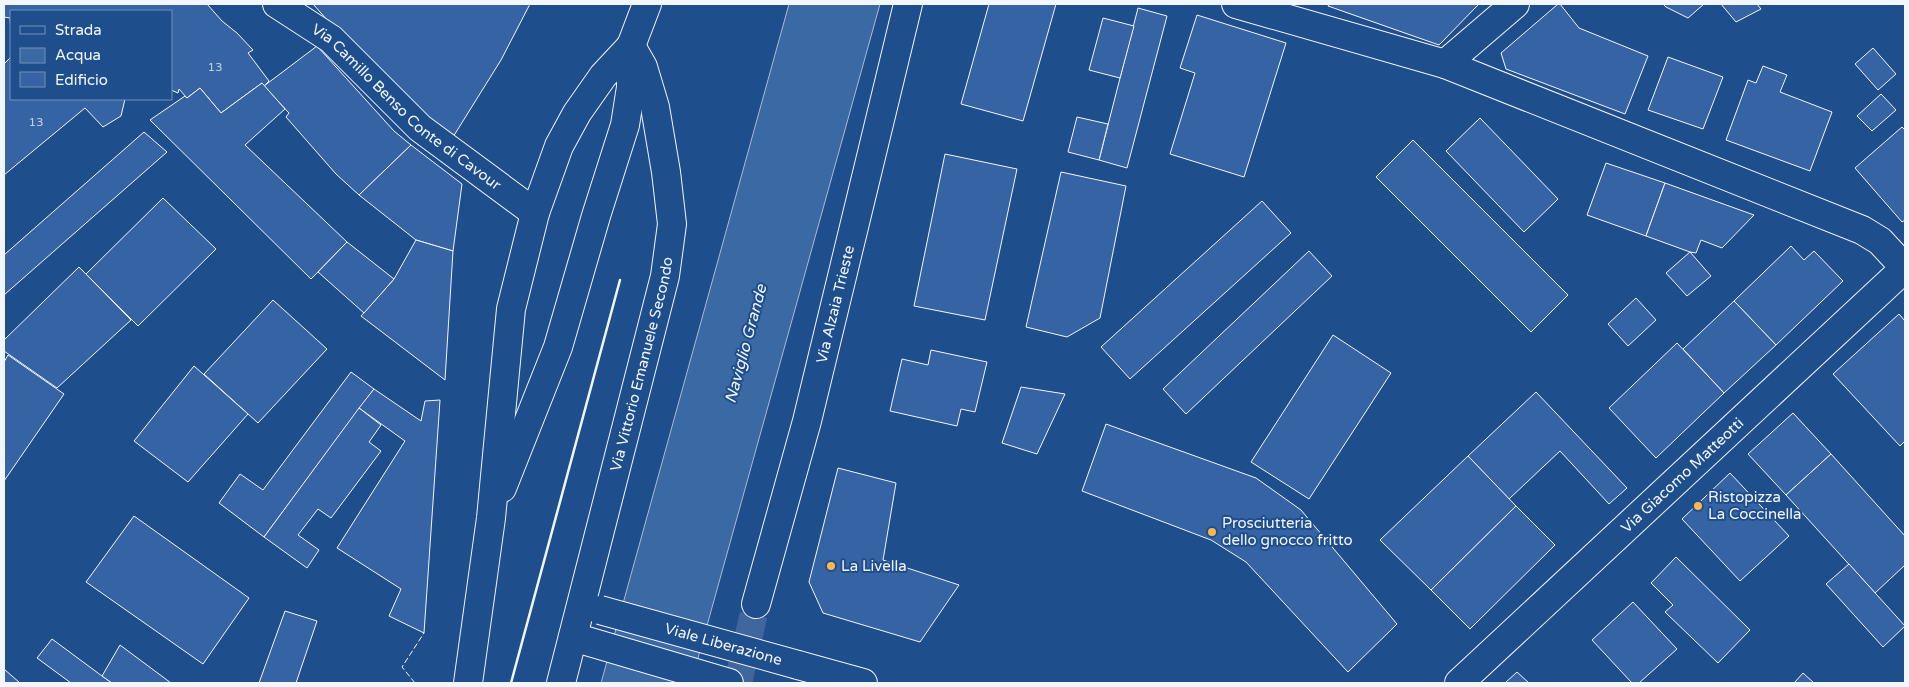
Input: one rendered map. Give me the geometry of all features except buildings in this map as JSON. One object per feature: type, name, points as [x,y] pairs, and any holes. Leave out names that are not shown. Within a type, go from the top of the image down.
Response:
[{"type":"street","name":"Via Camillo Benso Conte di Cavour","points":[[277,4],[331,39],[420,128],[535,213]]},
{"type":"street","points":[[491,518],[558,347],[625,125],[631,87],[631,46],[647,4]]},
{"type":"street","name":"Via Alzaia Trieste","points":[[756,604],[807,421],[908,4]]},
{"type":"street","points":[[1236,4],[1445,64],[1862,230],[1880,242],[1905,268]]},
{"type":"street","points":[[1445,64],[1515,4]]},
{"type":"street","points":[[468,683],[491,518],[511,310],[535,213],[559,146],[577,113],[603,76],[631,46]]},
{"type":"street","name":"Via Vittorio Emanuele Secondo","points":[[561,683],[582,640],[591,607],[665,276],[672,224],[666,172],[655,107],[643,68],[631,46]]},
{"type":"street","name":"Via Giacomo Matteotti","points":[[1459,683],[1905,268]]},
{"type":"street","name":"Viale Liberazione","points":[[591,607],[863,683]]},
{"type":"street","points":[[582,640],[729,683]]},
{"type":"water","name":"Naviglio Grande","points":[[789,4],[880,4],[691,683],[601,683]]},
{"type":"tunnel","points":[[738,683],[756,604]]},
{"type":"fence","points":[[415,683],[402,667],[424,633]]},
{"type":"wall","points":[[511,683],[620,280]]},
{"type":"place","name":"Ristopizza La Coccinella","points":[[1698,506]]},
{"type":"place","name":"Prosciutteria dello gnocco fritto","points":[[1212,532]]},
{"type":"place","name":"La Livella","points":[[831,566]]}]
